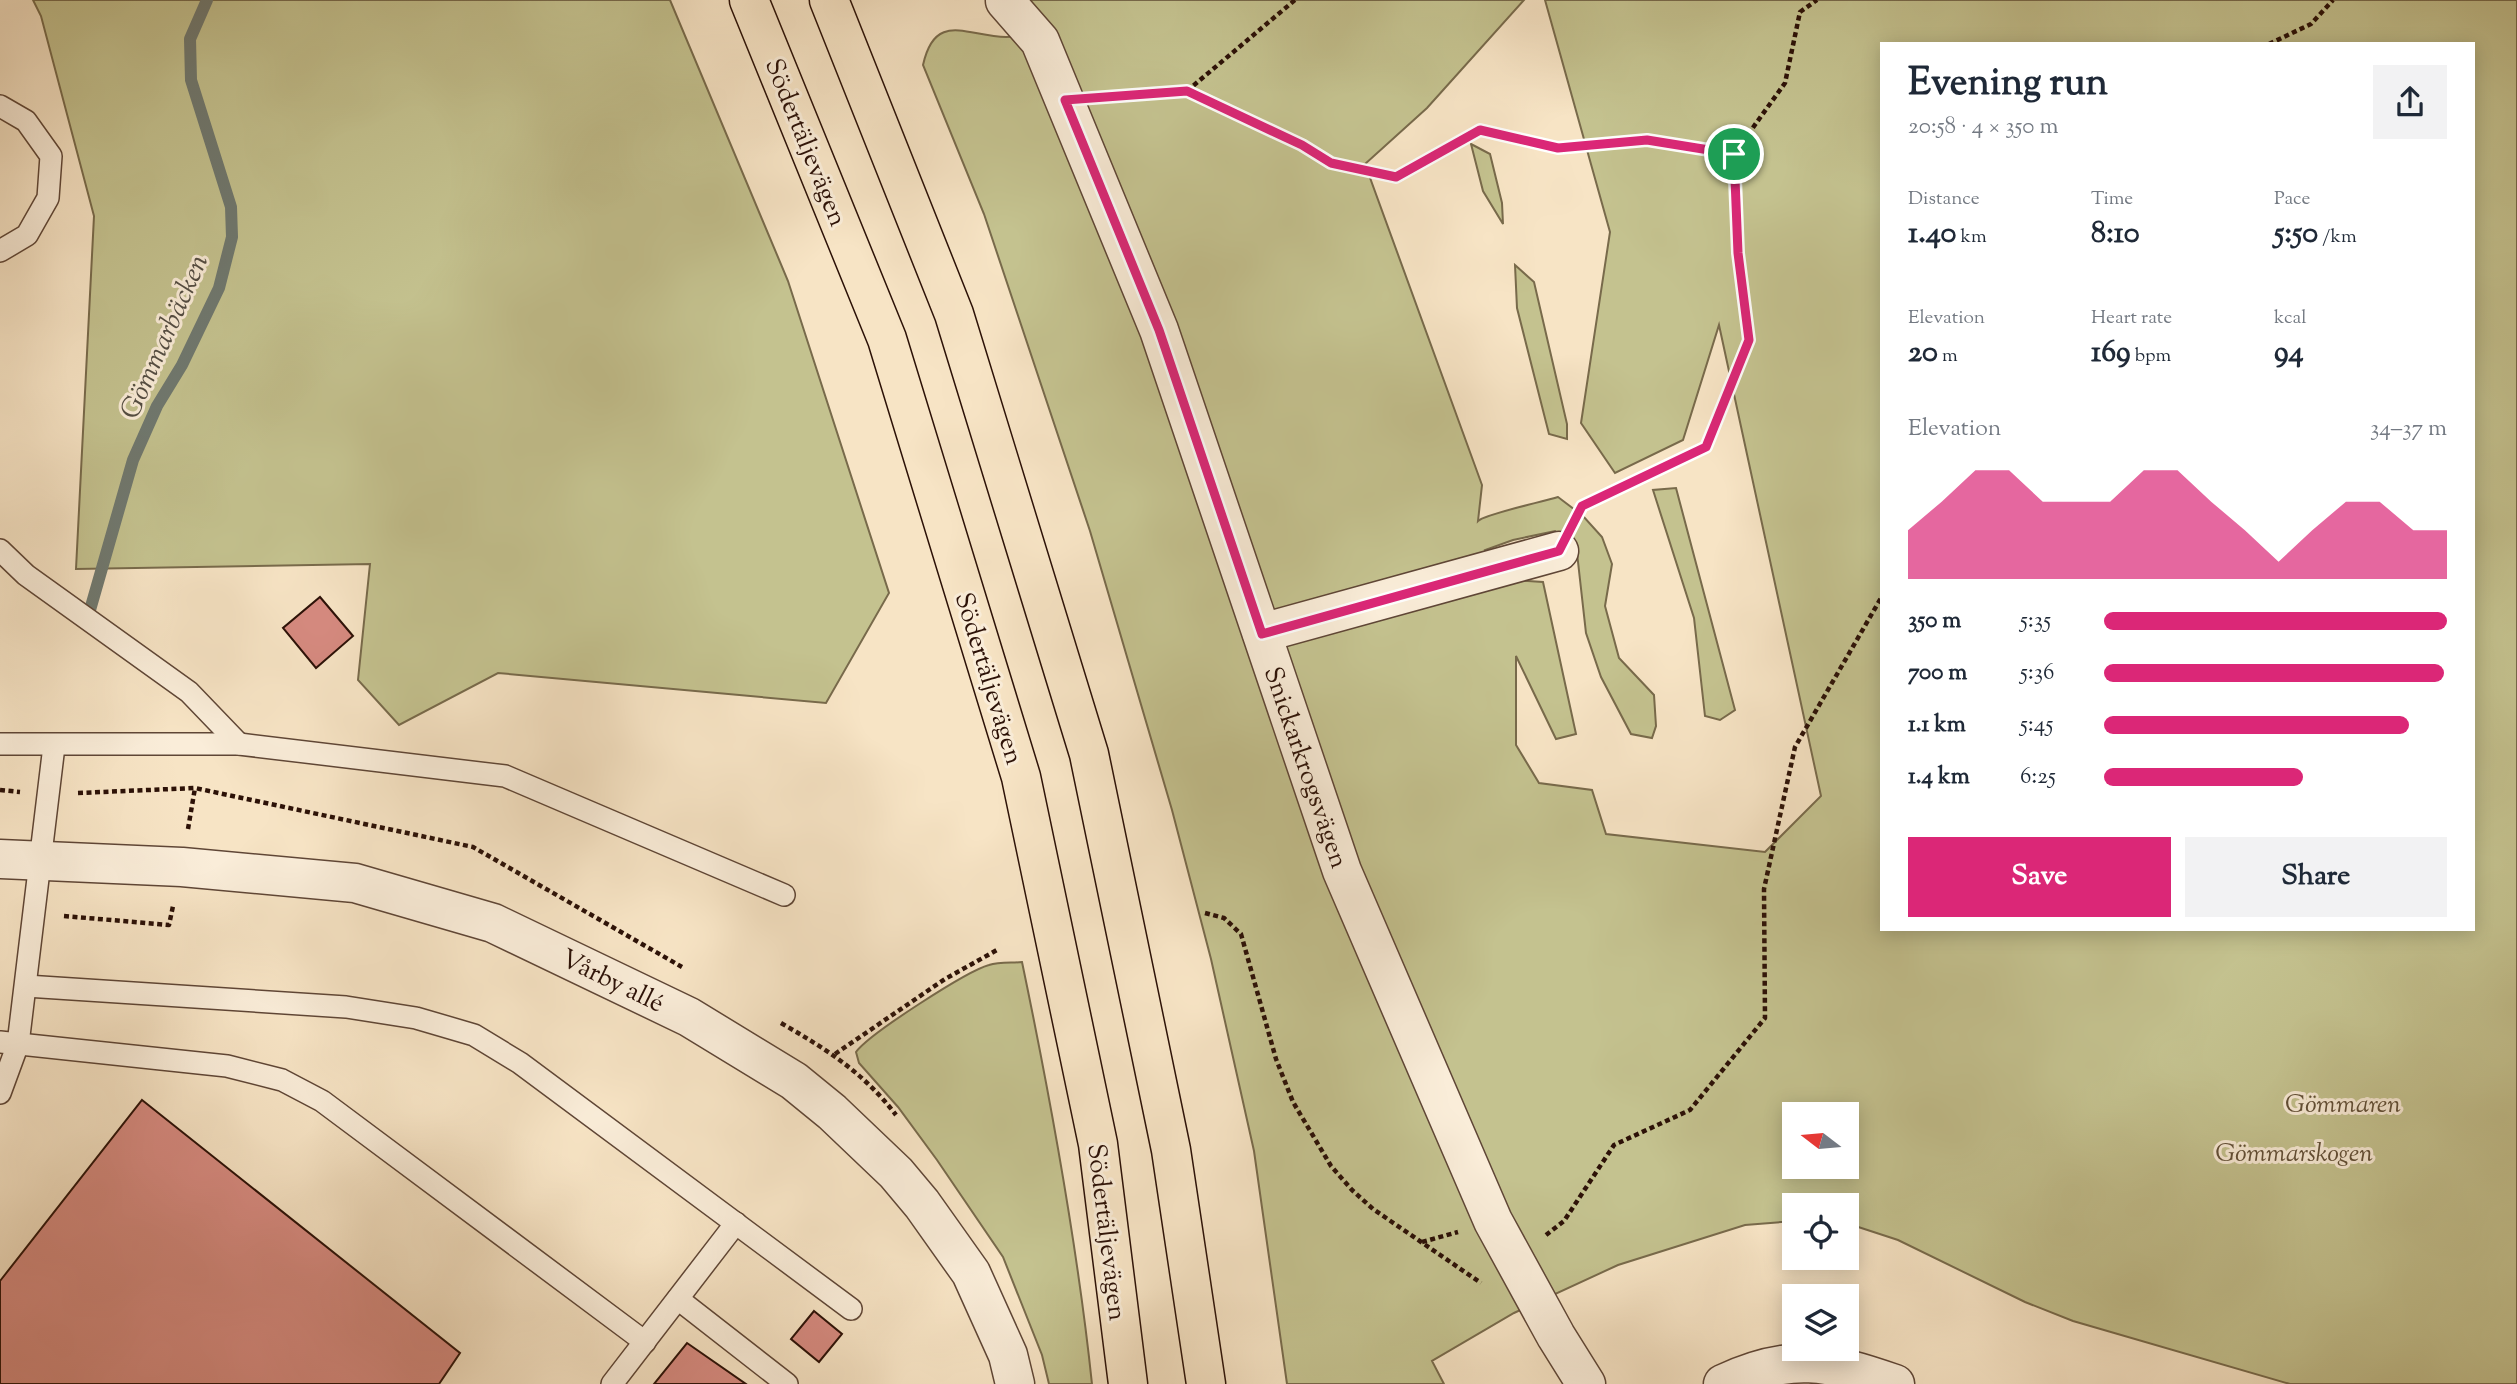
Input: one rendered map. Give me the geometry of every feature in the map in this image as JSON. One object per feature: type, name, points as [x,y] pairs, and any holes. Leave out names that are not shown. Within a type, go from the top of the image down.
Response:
[{"type":"highway","name":"Södertäljevägen","points":[[749,0],[887,339],[1021,777],[1098,1144],[1128,1384]]},
{"type":"highway","points":[[829,0],[954,314],[1089,754],[1171,1150],[1206,1384]]},
{"type":"street","name":"Snickarkrogsvägen","points":[[1005,1],[1040,41],[1159,330],[1342,871],[1493,1221],[1587,1384]]},
{"type":"street","points":[[1262,634],[1559,551]]},
{"type":"street","name":"Vårby allé","points":[[0,859],[182,867],[355,883],[493,923],[689,1017],[794,1081],[849,1128],[922,1203],[971,1273],[1008,1355],[1015,1384]]},
{"type":"street","points":[[1723,1384],[1767,1368],[1803,1362],[1842,1366],[1877,1381]]},
{"type":"lane","points":[[0,107],[26,121],[51,156],[48,198],[27,235],[0,251]]},
{"type":"lane","points":[[0,550],[26,575],[189,692],[239,744]]},
{"type":"lane","points":[[0,744],[239,744],[505,776],[784,895]]},
{"type":"lane","points":[[0,1093],[9,1043],[26,986],[54,746]]},
{"type":"lane","points":[[26,986],[346,1007],[416,1018],[474,1035],[520,1063],[851,1309]]},
{"type":"lane","points":[[9,1043],[227,1066],[282,1080],[322,1101],[645,1342]]},
{"type":"lane","points":[[612,1384],[736,1223]]},
{"type":"lane","points":[[678,1298],[786,1384]]},
{"type":"path","points":[[1187,91],[1296,0]]},
{"type":"path","points":[[1559,551],[1582,506],[1706,447],[1749,340],[1738,253],[1734,154],[1785,83],[1800,12],[1818,0]]},
{"type":"path","points":[[2273,42],[2311,24],[2333,0]]},
{"type":"path","points":[[1065,100],[1187,91],[1302,145],[1331,163],[1396,177],[1480,130],[1558,148],[1647,140],[1734,154]]},
{"type":"path","points":[[1513,1258],[1564,1222],[1614,1145],[1690,1110],[1765,1018],[1765,889],[1795,747],[1880,600]]},
{"type":"path","points":[[1205,913],[1224,918],[1241,934],[1276,1059],[1293,1102],[1331,1166],[1373,1209],[1421,1242]]},
{"type":"path","points":[[835,1054],[945,979],[997,950]]},
{"type":"green space","points":[[33,0],[670,0],[788,281],[889,593],[826,703],[498,673],[399,725],[358,680],[370,564],[76,569],[94,216],[41,16]]},
{"type":"green space","name":"Gömmarskogen","points":[[1022,0],[1524,0],[1427,108],[1365,164],[1482,485],[1478,521],[1558,497],[1583,516],[1602,537],[1612,564],[1605,606],[1619,658],[1654,695],[1656,726],[1652,738],[1631,734],[1601,677],[1586,633],[1577,553],[1555,531],[1513,540],[1485,550],[1498,579],[1543,582],[1576,734],[1556,739],[1516,656],[1516,745],[1539,783],[1592,790],[1606,834],[1765,852],[1821,796],[1719,325],[1683,440],[1615,473],[1581,423],[1610,232],[1545,0],[2517,0],[2517,1384],[2290,1384],[2073,1321],[2025,1302],[1898,1240],[1859,1227],[1859,1193],[1782,1193],[1782,1222],[1745,1225],[1618,1265],[1514,1313],[1432,1361],[1444,1384],[1287,1384],[1254,1151],[1211,959],[1172,810],[1090,531],[984,214],[923,65],[928,48],[935,38],[944,32],[954,30],[991,36],[1039,34]]},
{"type":"green space","points":[[1471,144],[1490,154],[1502,203],[1503,224],[1483,191]]},
{"type":"green space","points":[[1515,265],[1534,282],[1567,424],[1567,439],[1549,434],[1517,308]]},
{"type":"green space","points":[[1676,488],[1735,710],[1720,720],[1705,716],[1694,618],[1653,490]]},
{"type":"green space","points":[[1022,962],[1062,1172],[1092,1384],[1049,1384],[1042,1355],[1003,1257],[898,1107],[859,1063],[856,1052],[898,1018],[961,979],[989,965]]},
{"type":"building","points":[[320,597],[353,636],[316,668],[283,628]]},
{"type":"building","points":[[142,1100],[460,1353],[439,1384],[0,1384],[0,1281]]},
{"type":"building","points":[[814,1311],[842,1334],[819,1362],[791,1339]]},
{"type":"building","points":[[687,1343],[746,1384],[654,1384]]},
{"type":"waterway","name":"Gömmarbäcken","points":[[90,610],[133,460],[157,406],[182,365],[219,288],[232,237],[231,207],[191,80],[190,39],[207,0]]},
{"type":"route","points":[[1187,91],[1302,145],[1331,163],[1396,177],[1480,130],[1558,148],[1647,140],[1734,154],[1738,253],[1749,340],[1706,447],[1582,506],[1559,551],[1262,634],[1159,330],[1065,100],[1187,91]]},
{"type":"park label","name":"Gömmaren","points":[[2343,1103]]}]
